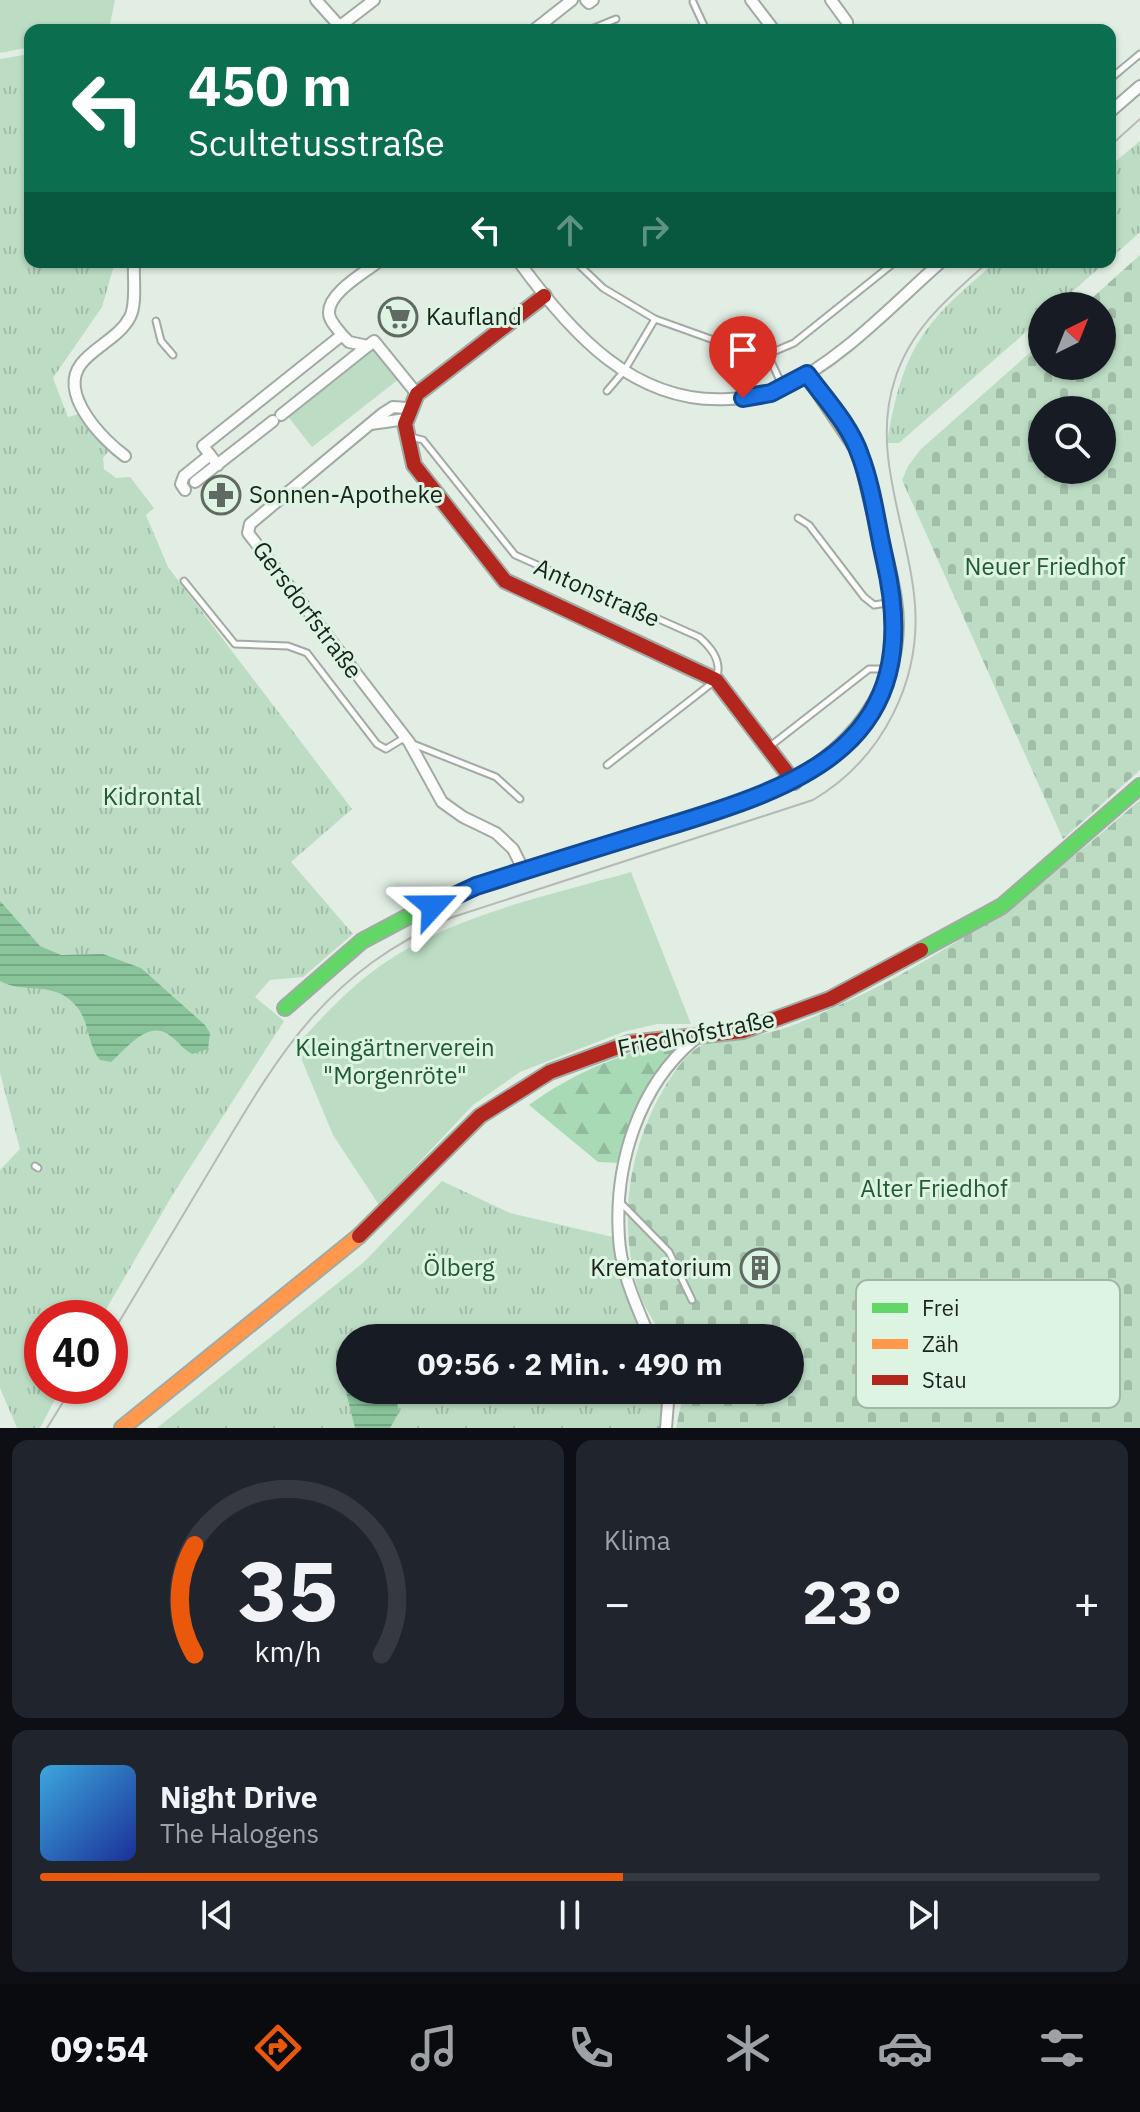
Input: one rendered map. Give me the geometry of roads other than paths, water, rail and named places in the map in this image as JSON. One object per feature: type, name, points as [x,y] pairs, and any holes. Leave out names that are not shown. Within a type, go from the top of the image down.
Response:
[{"type":"street","points":[[316,0],[335,24]]},
{"type":"street","points":[[345,24],[374,0]]},
{"type":"street","points":[[542,24],[572,0]]},
{"type":"street","points":[[586,0],[589,3],[593,0]]},
{"type":"street","points":[[751,0],[769,24]]},
{"type":"street","points":[[831,0],[847,24]]},
{"type":"street","points":[[1116,107],[1140,86]]},
{"type":"street","points":[[125,456],[93,423],[75,388],[79,365],[120,331],[132,315],[134,268]]},
{"type":"street","points":[[368,346],[349,342],[329,317],[329,308],[338,294],[370,268]]},
{"type":"street","points":[[523,268],[582,338],[624,371],[660,389],[696,398],[743,398],[783,388],[832,357],[934,268]]},
{"type":"street","name":"Antonstraße","points":[[544,296],[417,394],[406,413],[404,435],[419,475],[505,581],[716,680],[794,782]]},
{"type":"street","points":[[218,465],[203,446],[342,335]]},
{"type":"street","points":[[195,482],[374,341],[417,394]]},
{"type":"street","points":[[285,1008],[362,941],[476,886],[731,808],[794,782],[836,756],[855,734],[876,702],[888,669],[894,637],[894,601],[860,453],[807,374]]},
{"type":"street","name":"Gersdorfstraße","points":[[406,413],[393,407],[250,524],[248,533],[407,740],[442,802],[463,817],[496,833],[513,849],[524,871]]},
{"type":"street","points":[[185,490],[182,478],[210,455]]},
{"type":"street","name":"Friedhofstraße","points":[[122,1428],[141,1422],[358,1237],[480,1116],[515,1091],[550,1072],[629,1043],[662,1037],[695,1039],[779,1021],[830,999],[969,925],[1036,880],[1140,786]]},
{"type":"street","points":[[644,1324],[634,1301],[619,1238],[624,1164],[637,1120],[673,1057],[695,1039]]},
{"type":"street","points":[[666,1428],[668,1404]]},
{"type":"lane","points":[[693,2],[703,24]]},
{"type":"lane","points":[[604,24],[616,19]]},
{"type":"lane","points":[[1116,74],[1140,54]]},
{"type":"lane","points":[[582,268],[603,288],[655,319],[761,357],[794,343],[888,268]]},
{"type":"lane","points":[[607,391],[624,371],[655,319]]},
{"type":"lane","points":[[156,321],[161,341],[173,355]]},
{"type":"lane","points":[[768,355],[783,388]]},
{"type":"lane","name":"Antonstraße","points":[[404,435],[423,440],[515,555],[699,637],[720,664],[716,680]]},
{"type":"lane","points":[[798,518],[809,525],[864,597],[874,605],[894,601]]},
{"type":"lane","points":[[184,581],[235,644],[288,646],[307,653],[381,747],[391,747],[407,740],[496,777],[520,799]]},
{"type":"lane","points":[[769,747],[869,669],[888,669]]},
{"type":"lane","points":[[607,765],[716,680]]},
{"type":"lane","points":[[622,1204],[669,1252],[692,1300]]},
{"type":"tram line","points":[[1116,141],[1140,119]]},
{"type":"tram line","points":[[128,1307],[237,1124],[285,1051],[310,1019],[371,963],[453,917],[813,800],[860,762],[879,738],[905,685],[915,625],[910,567],[888,460],[889,406],[895,379],[921,329],[982,268]]},
{"type":"tram line","points":[[47,1428],[62,1404]]},
{"type":"place","name":"Kaufland","points":[[398,317]]},
{"type":"place","name":"Sonnen-Apotheke","points":[[221,495]]},
{"type":"place","name":"Krematorium","points":[[760,1268]]},
{"type":"park label","name":"Neuer Friedhof","points":[[1045,567]]},
{"type":"park label","name":"Kidrontal","points":[[152,797]]},
{"type":"park label","name":"Kleingärtnerverein \"Morgenröte\"","points":[[395,1062]]},
{"type":"park label","name":"Alter Friedhof","points":[[934,1189]]},
{"type":"park label","name":"Ölberg","points":[[459,1268]]}]
